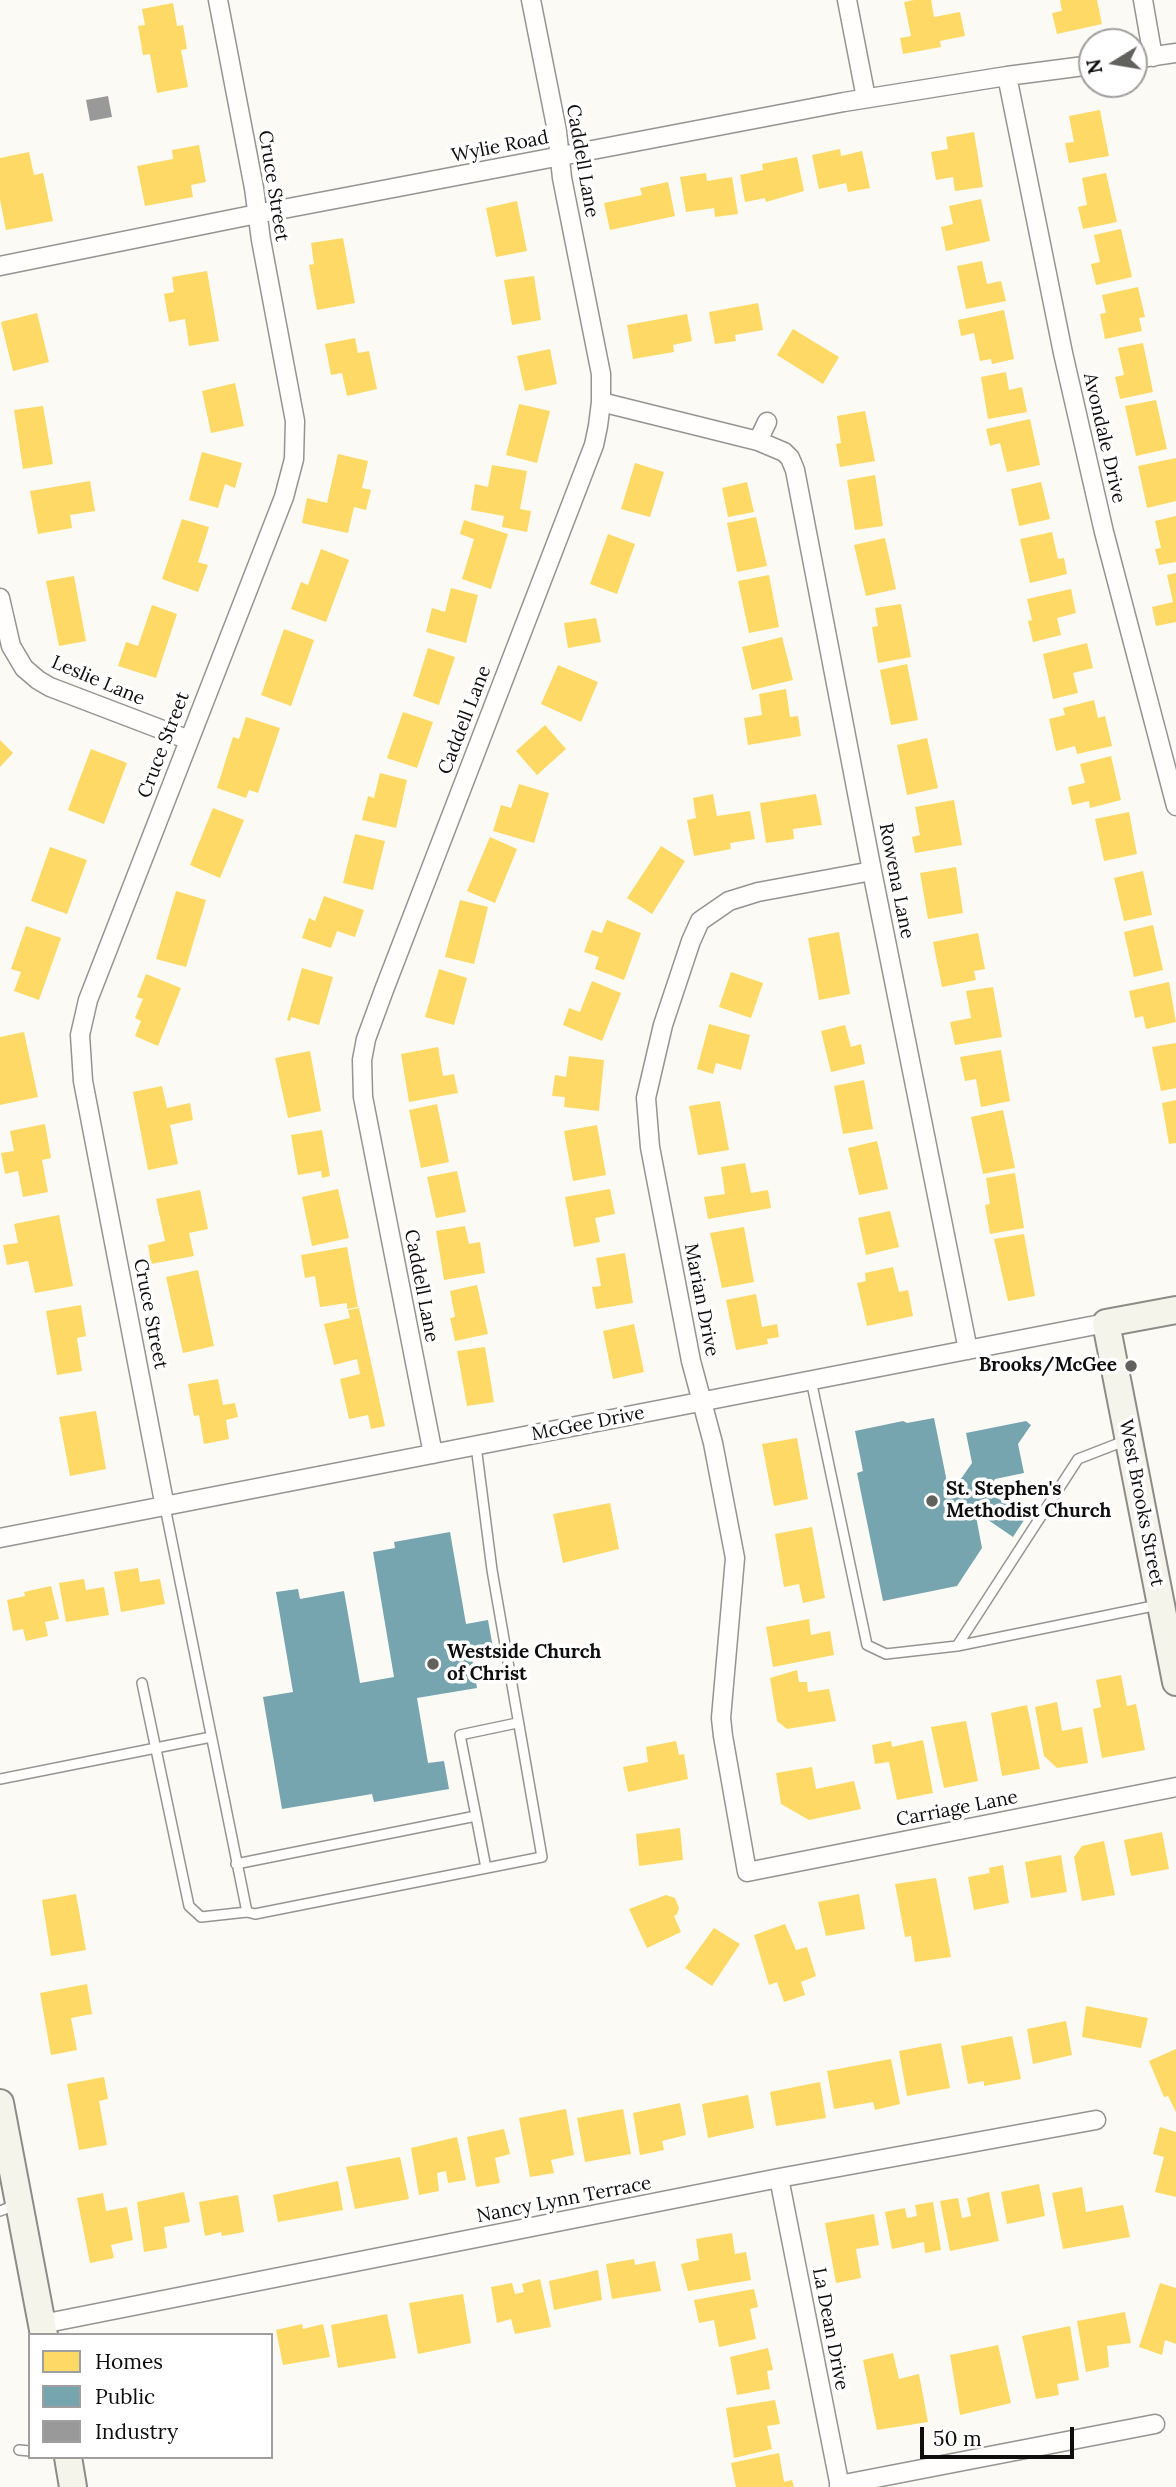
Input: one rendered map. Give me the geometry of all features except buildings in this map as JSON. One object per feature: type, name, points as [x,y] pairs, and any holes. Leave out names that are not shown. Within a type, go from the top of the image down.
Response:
[{"type":"street","name":"Cruce Street","points":[[165,1507],[83,1081],[80,1035],[88,1000],[284,497],[294,459],[295,421],[218,0]]},
{"type":"street","name":"Caddell Lane","points":[[433,1454],[363,1097],[362,1060],[366,1039],[384,990],[594,445],[601,402],[601,374],[531,0]]},
{"type":"street","points":[[847,0],[866,98]]},
{"type":"street","points":[[1143,0],[1153,57]]},
{"type":"street","points":[[1148,58],[1176,53]]},
{"type":"street","name":"Wylie Road","points":[[0,266],[257,214],[866,98],[1078,67]]},
{"type":"street","name":"Avondale Drive","points":[[1007,76],[1063,353],[1098,506],[1176,806]]},
{"type":"street","name":"Rowena Lane","points":[[601,402],[758,441],[784,452],[795,470],[968,1350]]},
{"type":"street","points":[[758,441],[767,422]]},
{"type":"street","name":"Leslie Lane","points":[[0,598],[11,646],[24,668],[38,680],[84,701],[189,740]]},
{"type":"street","name":"Marian Drive","points":[[747,1872],[721,1718],[735,1558],[718,1465],[688,1348],[650,1147],[646,1098],[649,1077],[667,1013],[700,921],[729,901],[758,892],[872,871]]},
{"type":"street","name":"McGee Drive","points":[[0,1538],[1176,1310]]},
{"type":"street","name":"West Brooks Street","points":[[1105,1323],[1176,1682]]},
{"type":"street","name":"Carriage Lane","points":[[747,1872],[1176,1787]]},
{"type":"street","points":[[0,2103],[10,2207],[43,2329]]},
{"type":"street","name":"Nancy Lynn Terrace","points":[[43,2329],[779,2178],[1096,2120]]},
{"type":"street","name":"La Dean Drive","points":[[779,2178],[839,2486]]},
{"type":"street","points":[[839,2486],[1155,2424]]},
{"type":"street","points":[[68,2459],[73,2487]]},
{"type":"lane","points":[[811,1380],[867,1646],[886,1654],[957,1646],[1161,1604]]},
{"type":"lane","points":[[957,1646],[1078,1459],[1128,1439]]},
{"type":"lane","points":[[142,1683],[190,1906],[201,1917],[247,1912],[255,1914],[542,1857],[492,1570],[476,1446]]},
{"type":"lane","points":[[165,1507],[247,1912]]},
{"type":"lane","points":[[486,1868],[460,1735],[517,1723]]},
{"type":"lane","points":[[0,1779],[211,1737]]},
{"type":"lane","points":[[236,1864],[476,1816]]},
{"type":"lane","points":[[19,2450],[28,2451]]},
{"type":"place","name":"Brooks/McGee","points":[[1131,1366]]},
{"type":"place","name":"St. Stephen's Methodist Church","points":[[932,1501]]},
{"type":"place","name":"Westside Church of Christ","points":[[433,1664]]}]
